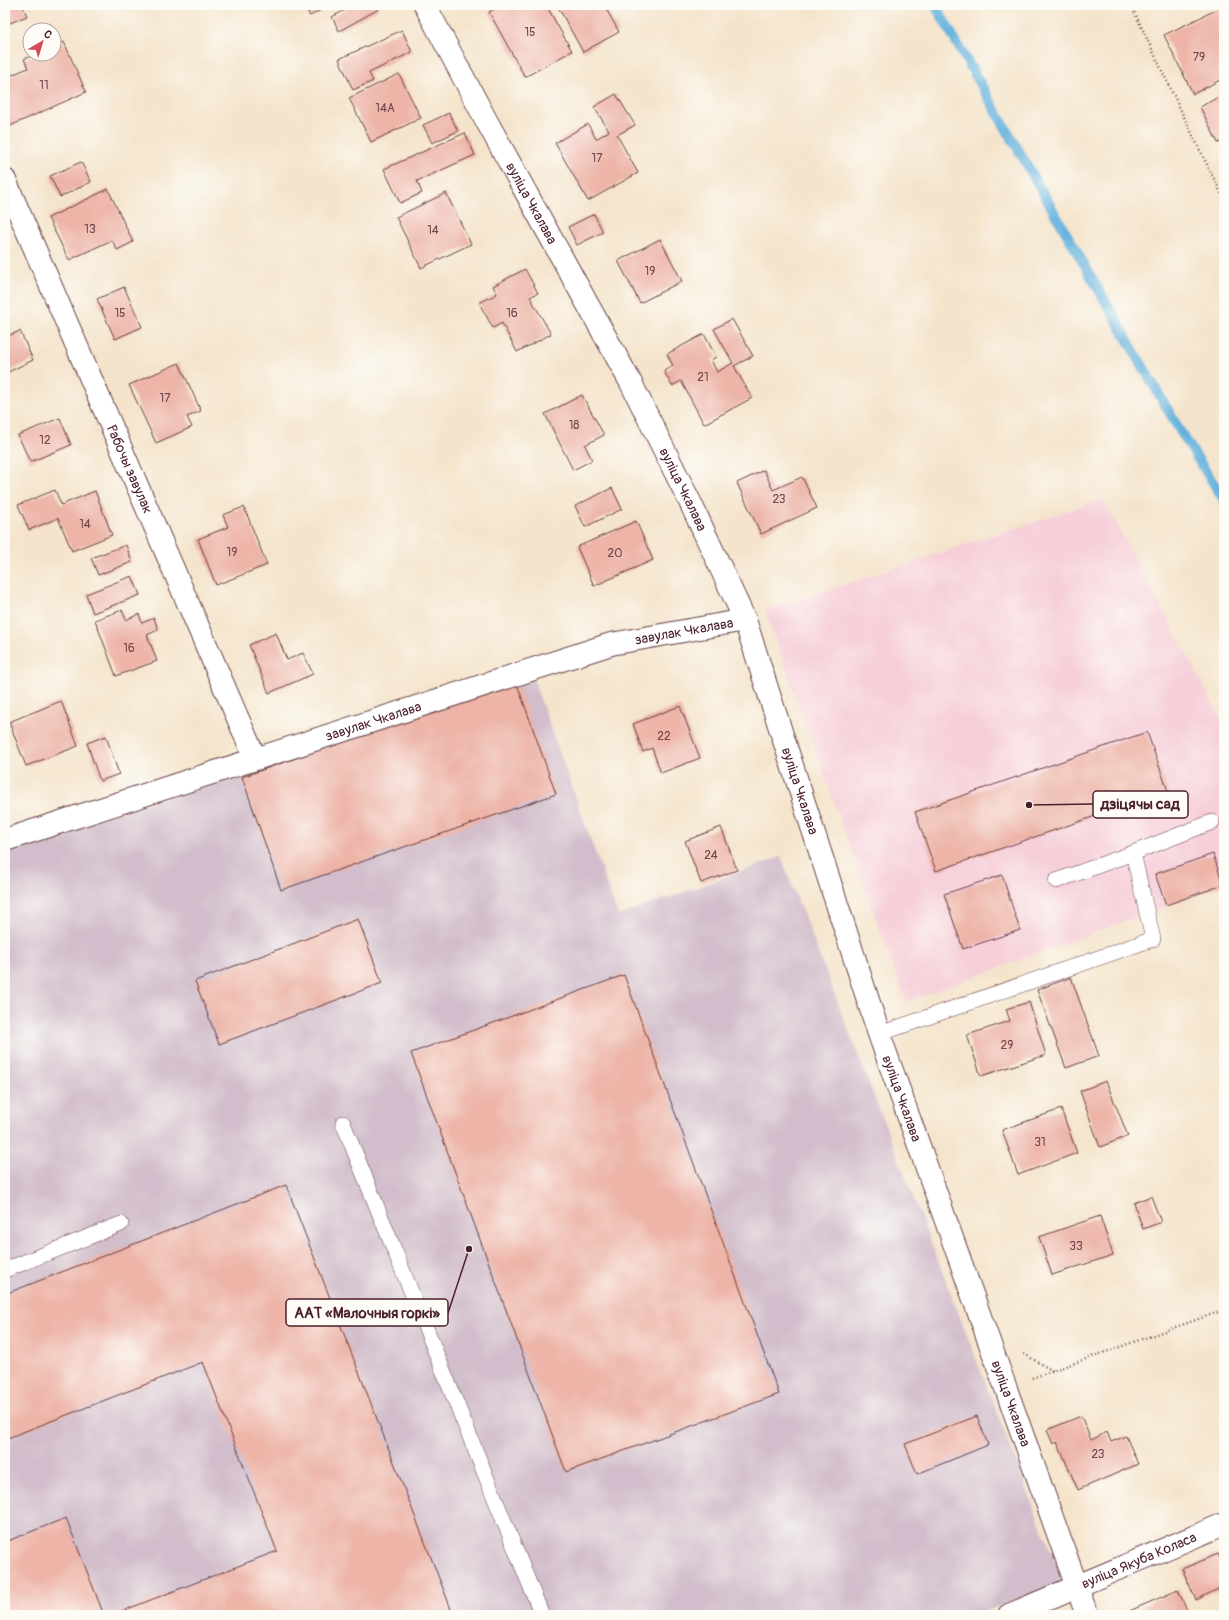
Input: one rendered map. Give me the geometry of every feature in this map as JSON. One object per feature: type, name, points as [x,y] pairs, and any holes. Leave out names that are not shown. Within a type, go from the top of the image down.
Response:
[{"type":"street","name":"вуліца Чкалава","points":[[425,5],[486,120],[631,383],[691,504],[745,620],[879,1034],[1075,1587],[1087,1615]]},
{"type":"street","name":"Рабочы завулак","points":[[5,180],[255,758]]},
{"type":"street","name":"завулак Чкалава","points":[[5,840],[611,644],[745,620]]},
{"type":"street","name":"вуліца Якуба Коласа","points":[[1009,1615],[1224,1524]]},
{"type":"lane","points":[[1056,880],[1133,853],[1212,822]]},
{"type":"lane","points":[[879,1034],[1153,939],[1133,853]]},
{"type":"lane","points":[[343,1123],[542,1615]]},
{"type":"lane","points":[[5,1270],[121,1224]]},
{"type":"path","points":[[1131,5],[1224,199]]},
{"type":"path","points":[[1005,1388],[1224,1310]]},
{"type":"shaded area","points":[[1103,499],[1224,724],[1224,885],[906,1002],[765,611]]},
{"type":"shaded area","points":[[531,673],[618,916],[781,857],[1063,1582],[976,1615],[5,1615],[5,851]]},
{"type":"building","points":[[5,5],[22,5],[27,16],[5,25]]},
{"type":"building","points":[[304,5],[330,5],[310,16]]},
{"type":"building","points":[[354,5],[376,5],[379,9],[339,31],[332,17]]},
{"type":"building","points":[[501,5],[546,5],[572,51],[525,77],[489,12]]},
{"type":"building","points":[[557,5],[604,5],[619,32],[583,52]]},
{"type":"building","points":[[1224,6],[1224,78],[1193,94],[1164,35]]},
{"type":"building","points":[[402,30],[412,52],[369,73],[373,81],[353,90],[339,59]]},
{"type":"building","points":[[64,42],[86,92],[10,126],[5,115],[5,78],[28,68],[25,62],[62,62],[62,43]]},
{"type":"building","points":[[399,74],[421,118],[371,142],[349,98]]},
{"type":"building","points":[[616,94],[635,125],[617,135],[638,173],[588,201],[555,143],[588,124],[596,139],[609,131],[594,107]]},
{"type":"building","points":[[1224,94],[1224,140],[1218,143],[1200,107]]},
{"type":"building","points":[[449,113],[458,131],[432,143],[423,125]]},
{"type":"building","points":[[465,133],[475,155],[417,181],[422,193],[400,203],[384,169]]},
{"type":"building","points":[[81,162],[91,182],[60,197],[50,176]]},
{"type":"building","points":[[108,189],[133,242],[117,250],[112,240],[69,260],[48,218]]},
{"type":"building","points":[[446,193],[471,244],[421,268],[396,217]]},
{"type":"building","points":[[594,214],[603,232],[577,245],[568,227]]},
{"type":"building","points":[[660,239],[682,281],[640,303],[618,261]]},
{"type":"building","points":[[525,269],[538,293],[530,297],[551,334],[517,352],[502,323],[493,328],[479,303],[497,294],[493,286]]},
{"type":"building","points":[[124,287],[142,327],[115,339],[97,299]]},
{"type":"building","points":[[732,319],[753,356],[734,366],[752,398],[704,424],[681,381],[672,386],[664,371],[673,366],[667,354],[704,334],[716,357],[711,360],[717,372],[733,363],[714,329]]},
{"type":"building","points":[[20,331],[33,360],[8,372],[5,366],[5,337]]},
{"type":"building","points":[[179,363],[201,411],[187,417],[192,427],[156,443],[129,385]]},
{"type":"building","points":[[582,395],[604,435],[585,445],[592,460],[573,470],[545,414]]},
{"type":"building","points":[[60,418],[71,445],[30,462],[18,435]]},
{"type":"building","points":[[764,470],[773,490],[802,477],[817,508],[761,534],[737,483]]},
{"type":"building","points":[[612,488],[622,509],[585,527],[575,506]]},
{"type":"building","points":[[55,490],[61,505],[95,491],[112,535],[72,551],[58,518],[29,530],[18,505]]},
{"type":"building","points":[[244,507],[267,565],[216,585],[198,539],[228,527],[223,515]]},
{"type":"building","points":[[636,521],[653,560],[594,586],[577,547]]},
{"type":"building","points":[[126,545],[132,562],[98,575],[91,558]]},
{"type":"building","points":[[132,576],[140,595],[93,613],[86,594]]},
{"type":"building","points":[[122,610],[126,620],[139,614],[142,623],[154,618],[158,630],[147,635],[157,661],[116,676],[95,620]]},
{"type":"building","points":[[276,633],[287,660],[303,653],[313,674],[269,693],[249,645]]},
{"type":"building","points":[[516,681],[556,794],[281,890],[242,777]]},
{"type":"building","points":[[61,701],[78,746],[26,766],[9,722]]},
{"type":"building","points":[[680,706],[700,758],[661,773],[652,748],[643,752],[633,724]]},
{"type":"building","points":[[1147,732],[1168,791],[936,871],[915,812]]},
{"type":"building","points":[[106,736],[119,774],[100,781],[87,743]]},
{"type":"building","points":[[721,827],[737,870],[701,883],[685,841]]},
{"type":"building","points":[[1213,854],[1223,885],[1166,905],[1155,874]]},
{"type":"building","points":[[1002,875],[1020,930],[963,949],[944,894]]},
{"type":"building","points":[[358,919],[382,983],[219,1044],[195,981]]},
{"type":"building","points":[[624,975],[779,1394],[566,1472],[411,1053]]},
{"type":"building","points":[[1071,977],[1099,1056],[1066,1068],[1037,990]]},
{"type":"building","points":[[1029,1002],[1046,1055],[981,1076],[967,1035],[1010,1021],[1006,1009]]},
{"type":"building","points":[[1106,1081],[1128,1136],[1100,1147],[1080,1091]]},
{"type":"building","points":[[1061,1109],[1077,1153],[1018,1175],[1002,1130]]},
{"type":"building","points":[[286,1185],[451,1609],[435,1615],[112,1615],[277,1551],[203,1362],[5,1439],[5,1294]]},
{"type":"building","points":[[1151,1196],[1161,1222],[1143,1229],[1134,1203]]},
{"type":"building","points":[[1100,1216],[1113,1255],[1052,1275],[1039,1237]]},
{"type":"building","points":[[977,1416],[988,1445],[917,1474],[905,1444]]},
{"type":"building","points":[[1081,1416],[1091,1440],[1107,1432],[1111,1442],[1126,1436],[1138,1464],[1078,1490],[1057,1442],[1053,1444],[1047,1430]]},
{"type":"building","points":[[66,1518],[104,1615],[5,1615],[5,1542]]},
{"type":"building","points":[[1218,1554],[1224,1568],[1224,1603],[1218,1589],[1196,1600],[1182,1569]]},
{"type":"building","points":[[1178,1590],[1189,1615],[1129,1615],[1127,1612]]},
{"type":"waterway","points":[[935,5],[1180,431],[1224,500]]},
{"type":"place","name":"дзіцячы сад","points":[[1029,805]]},
{"type":"place","name":"ААТ «Малочныя горкі»","points":[[469,1249]]}]
